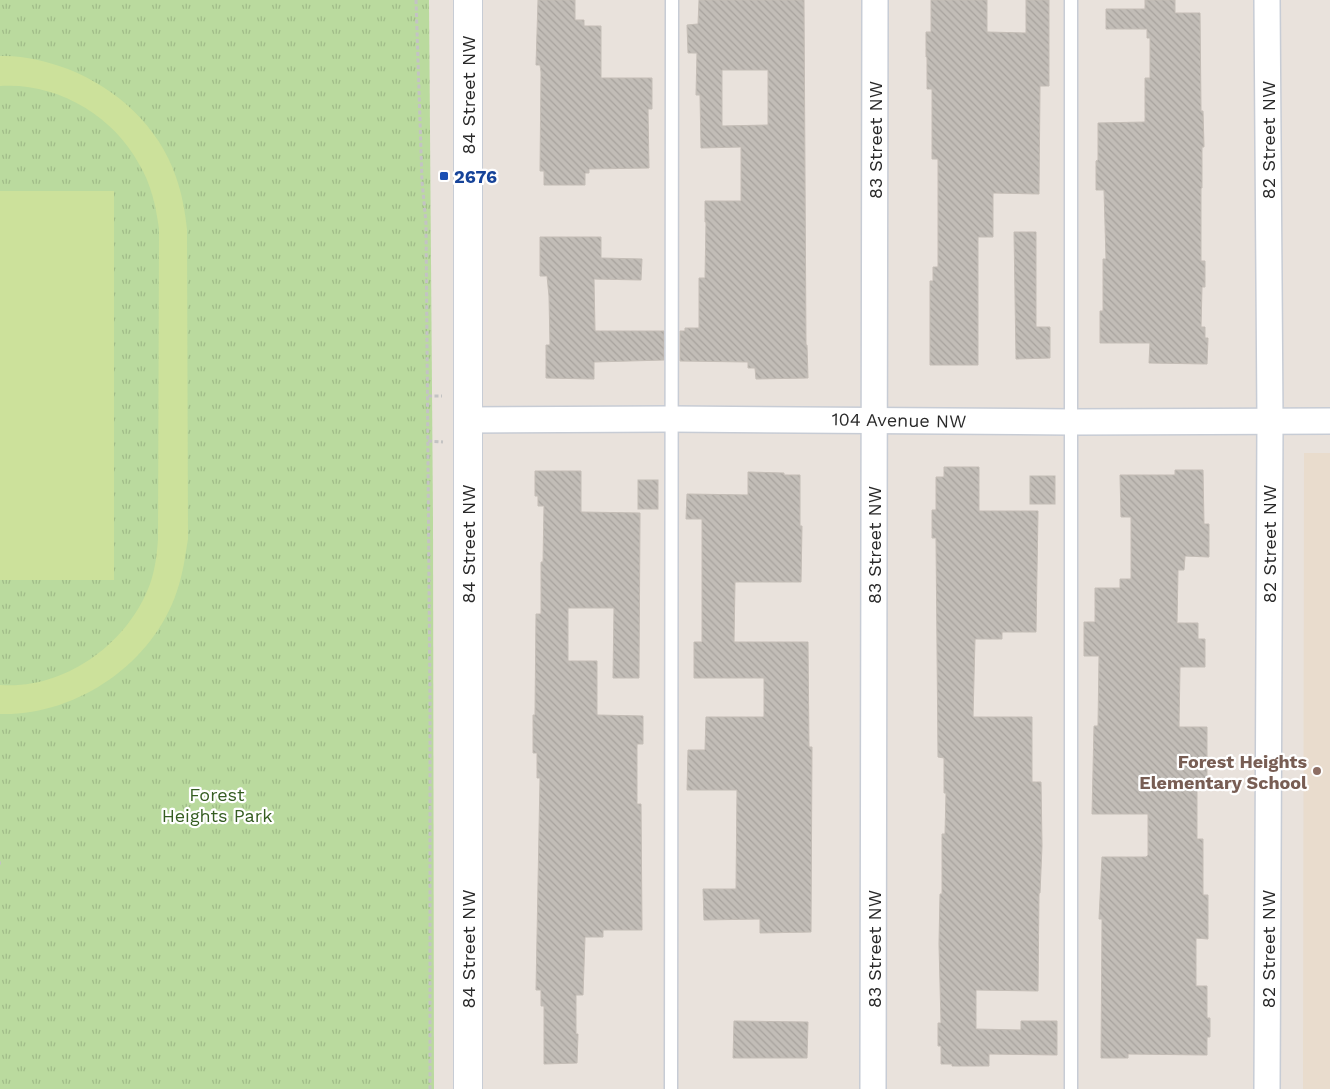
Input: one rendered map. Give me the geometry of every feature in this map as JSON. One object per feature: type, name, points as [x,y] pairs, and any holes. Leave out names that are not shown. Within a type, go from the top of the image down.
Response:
[{"type":"main road","name":"84 Street NW","points":[[468,0],[468,1089]]},
{"type":"street","name":"83 Street NW","points":[[873,1089],[875,0]]},
{"type":"street","name":"82 Street NW","points":[[1267,0],[1270,421],[1267,1089]]},
{"type":"street","name":"104 Avenue NW","points":[[468,420],[1330,421]]},
{"type":"lane","points":[[671,1089],[672,0]]},
{"type":"lane","points":[[1071,0],[1071,1089]]},
{"type":"path","points":[[416,0],[421,161],[426,232],[430,700],[430,1089]]},
{"type":"shaded area","name":"Forest Heights Elementary School","points":[[1304,453],[1330,453],[1330,1089],[1303,1089]]},
{"type":"green space","name":"Forest Heights Park","points":[[0,0],[429,0],[433,520],[434,1089],[0,1089]]},
{"type":"green space","points":[[0,56],[34,59],[52,63],[86,77],[119,98],[134,111],[159,141],[176,177],[187,229],[188,539],[179,585],[166,617],[150,641],[130,663],[108,681],[83,695],[56,706],[28,712],[0,714],[0,685],[24,685],[47,680],[70,671],[91,659],[110,644],[126,626],[140,606],[150,584],[156,562],[158,539],[159,229],[150,187],[128,146],[98,117],[81,105],[62,96],[21,86],[0,86]]},
{"type":"green space","points":[[0,191],[114,191],[114,580],[0,580]]},
{"type":"building","points":[[538,0],[575,0],[575,20],[584,20],[584,26],[601,26],[601,78],[652,78],[652,109],[648,109],[649,168],[589,169],[589,173],[585,173],[585,185],[544,185],[544,171],[540,171],[541,72],[540,65],[536,65]]},
{"type":"building","points":[[699,0],[804,0],[806,345],[808,378],[756,379],[755,368],[748,368],[748,362],[680,361],[680,331],[685,331],[685,328],[699,328],[699,278],[705,278],[705,201],[741,201],[741,147],[701,148],[700,95],[696,95],[697,53],[688,53],[687,25],[698,24]],"holes":[[[722,70],[768,70],[768,125],[722,126]]]},
{"type":"building","points":[[931,0],[987,0],[987,32],[1026,33],[1026,0],[1049,0],[1049,86],[1040,86],[1039,194],[993,193],[993,237],[978,237],[978,365],[930,365],[930,281],[933,281],[933,267],[938,267],[938,159],[932,159],[932,89],[927,89],[926,57],[926,32],[931,32]]},
{"type":"building","points":[[1145,0],[1175,0],[1175,13],[1200,13],[1201,111],[1203,111],[1204,147],[1202,147],[1201,261],[1205,261],[1205,287],[1202,287],[1201,327],[1205,327],[1205,338],[1208,338],[1207,364],[1149,363],[1150,343],[1100,343],[1100,311],[1103,311],[1103,259],[1106,259],[1104,190],[1096,190],[1098,123],[1145,122],[1145,78],[1150,78],[1150,38],[1147,38],[1147,29],[1106,29],[1106,9],[1145,9]]},
{"type":"building","points":[[1014,232],[1036,232],[1036,327],[1050,327],[1050,358],[1016,359]]},
{"type":"building","points":[[540,237],[601,237],[601,258],[642,259],[641,280],[594,279],[595,331],[664,331],[664,360],[594,362],[594,379],[546,378],[546,345],[550,345],[549,296],[547,276],[540,276]]},
{"type":"building","points":[[944,467],[979,467],[979,511],[1038,511],[1036,632],[1002,632],[1002,639],[975,639],[973,717],[1032,717],[1032,782],[1041,782],[1042,846],[1039,893],[1038,991],[976,990],[976,1029],[1021,1030],[1021,1021],[1057,1021],[1057,1055],[989,1054],[989,1066],[952,1066],[952,1064],[941,1064],[941,1046],[938,1046],[938,1023],[941,1023],[940,894],[942,894],[942,834],[945,834],[946,793],[944,793],[944,758],[938,757],[936,538],[932,538],[932,510],[936,510],[936,477],[944,477]]},
{"type":"building","points":[[1175,470],[1203,470],[1204,524],[1209,524],[1209,557],[1185,556],[1184,570],[1178,570],[1177,623],[1198,623],[1198,639],[1205,639],[1205,667],[1180,667],[1179,727],[1207,727],[1207,780],[1197,780],[1197,839],[1203,839],[1203,895],[1208,895],[1208,939],[1196,938],[1196,986],[1207,986],[1207,1018],[1210,1018],[1210,1037],[1207,1037],[1207,1055],[1128,1054],[1128,1058],[1101,1058],[1102,919],[1099,919],[1102,857],[1146,857],[1148,855],[1148,814],[1092,814],[1094,726],[1098,726],[1099,656],[1084,656],[1084,622],[1095,622],[1095,588],[1120,588],[1120,579],[1131,579],[1131,517],[1121,517],[1120,475],[1175,475]]},
{"type":"building","points":[[535,471],[581,471],[581,512],[640,513],[639,678],[613,678],[614,608],[568,608],[568,661],[597,661],[597,715],[643,716],[643,744],[637,744],[637,804],[641,804],[642,930],[603,930],[603,937],[585,937],[583,995],[576,995],[577,1063],[544,1064],[544,1006],[541,1006],[541,990],[536,990],[540,778],[537,778],[537,753],[533,753],[533,715],[535,715],[536,614],[541,614],[544,506],[538,506],[538,496],[535,496]]},
{"type":"building","points":[[748,472],[800,475],[800,526],[802,526],[801,582],[735,582],[734,642],[808,642],[809,747],[812,747],[811,932],[760,933],[760,919],[704,920],[703,889],[736,889],[737,790],[687,790],[688,750],[705,750],[706,717],[764,717],[764,678],[694,678],[694,642],[702,642],[702,519],[686,519],[687,494],[748,495]]},
{"type":"building","points":[[1030,476],[1055,476],[1055,504],[1030,504]]},
{"type":"building","points":[[638,480],[658,480],[658,509],[638,509]]},
{"type":"building","points":[[734,1021],[808,1022],[807,1058],[733,1058]]},
{"type":"place","name":"2676","points":[[444,176]]},
{"type":"place","name":"Forest Heights Elementary School","points":[[1317,771]]}]
